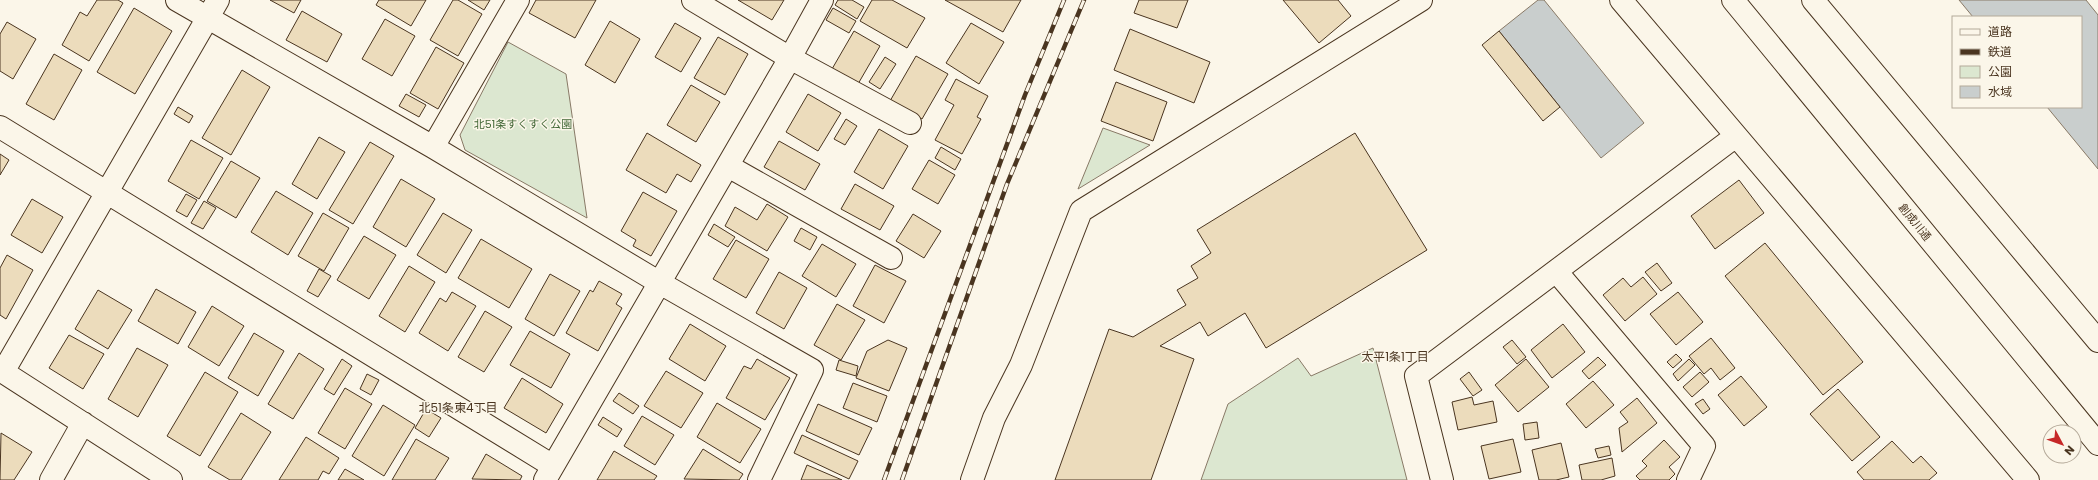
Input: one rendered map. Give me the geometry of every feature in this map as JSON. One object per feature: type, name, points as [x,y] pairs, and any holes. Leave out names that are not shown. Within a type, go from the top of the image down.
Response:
[{"type":"main road","points":[[177,0],[213,9],[433,147],[660,283],[812,370],[759,480]]},
{"type":"main road","points":[[433,147],[518,0]]},
{"type":"main road","points":[[694,0],[790,58],[910,123]]},
{"type":"main road","points":[[0,127],[107,192],[549,473],[728,166],[822,0]]},
{"type":"main road","points":[[972,480],[994,418],[1021,365],[1081,211],[1421,0]]},
{"type":"main road","points":[[1620,0],[2028,480]]},
{"type":"main road","name":"創成川通","points":[[1733,0],[2098,444]]},
{"type":"main road","points":[[1813,0],[2098,341]]},
{"type":"main road","points":[[171,480],[2,371],[213,9]]},
{"type":"main road","points":[[1442,480],[1416,376],[1736,136]]},
{"type":"main road","points":[[728,166],[891,258]]},
{"type":"main road","points":[[1556,271],[1704,446],[1688,480]]},
{"type":"main road","points":[[51,480],[83,423]]},
{"type":"green space","name":"北51条すくすく公園","points":[[508,42],[566,74],[587,218],[465,150],[460,135]]},
{"type":"green space","points":[[1103,128],[1150,145],[1078,189]]},
{"type":"green space","points":[[1373,348],[1407,480],[1201,480],[1228,404],[1298,358],[1311,376]]},
{"type":"water","points":[[1538,0],[1544,0],[1644,123],[1601,158],[1499,31]]},
{"type":"water","points":[[1959,0],[2086,0],[2098,15],[2098,169],[2048,108],[2082,108],[2082,16],[1972,16]]},
{"type":"building","points":[[97,0],[118,0],[123,3],[89,61],[62,45],[80,12],[87,16]]},
{"type":"building","points":[[270,0],[301,0],[294,13]]},
{"type":"building","points":[[379,0],[426,0],[411,26],[376,5]]},
{"type":"building","points":[[453,0],[458,0],[482,14],[458,56],[430,40]]},
{"type":"building","points":[[468,0],[490,0],[484,10]]},
{"type":"building","points":[[536,0],[596,0],[575,38],[529,13]]},
{"type":"building","points":[[738,0],[784,0],[772,20]]},
{"type":"building","points":[[838,0],[852,0],[864,7],[857,19],[835,5]]},
{"type":"building","points":[[872,0],[892,0],[925,18],[907,48],[860,21]]},
{"type":"building","points":[[945,0],[1021,0],[1003,32]]},
{"type":"building","points":[[1139,0],[1188,0],[1177,28],[1134,13]]},
{"type":"building","points":[[1283,0],[1338,0],[1351,16],[1319,43]]},
{"type":"building","points":[[134,8],[172,31],[135,94],[97,72]]},
{"type":"building","points":[[833,8],[856,21],[849,33],[826,20]]},
{"type":"building","points":[[302,11],[342,34],[327,62],[286,40]]},
{"type":"building","points":[[385,19],[415,36],[392,76],[362,59]]},
{"type":"building","points":[[610,21],[640,39],[615,83],[585,65]]},
{"type":"building","points":[[7,22],[36,39],[13,79],[0,71],[0,34]]},
{"type":"building","points":[[675,23],[701,38],[681,72],[655,57]]},
{"type":"building","points":[[971,23],[1004,42],[979,84],[946,63]]},
{"type":"building","points":[[1130,29],[1210,62],[1194,103],[1114,70]]},
{"type":"building","points":[[854,31],[880,46],[858,84],[832,69]]},
{"type":"building","points":[[1499,31],[1560,107],[1543,121],[1482,45]]},
{"type":"building","points":[[718,37],[748,54],[725,95],[694,78]]},
{"type":"building","points":[[436,47],[464,63],[438,109],[410,93]]},
{"type":"building","points":[[54,54],[82,70],[54,120],[26,104]]},
{"type":"building","points":[[916,56],[948,74],[922,119],[890,101]]},
{"type":"building","points":[[885,57],[896,64],[880,89],[869,82]]},
{"type":"building","points":[[242,70],[270,87],[231,155],[202,138]]},
{"type":"building","points":[[956,79],[988,96],[977,117],[981,119],[962,154],[935,140],[954,105],[945,100]]},
{"type":"building","points":[[1116,82],[1167,102],[1153,141],[1101,121]]},
{"type":"building","points":[[691,85],[720,102],[696,142],[667,125]]},
{"type":"building","points":[[406,94],[426,105],[419,117],[399,106]]},
{"type":"building","points":[[808,94],[841,113],[818,151],[786,132]]},
{"type":"building","points":[[178,107],[193,116],[189,123],[174,114]]},
{"type":"building","points":[[846,119],[857,126],[845,145],[834,139]]},
{"type":"building","points":[[879,129],[908,146],[883,189],[854,172]]},
{"type":"building","points":[[647,133],[701,165],[691,182],[677,174],[666,193],[626,170]]},
{"type":"building","points":[[1355,133],[1427,250],[1266,348],[1245,313],[1208,336],[1200,322],[1160,346],[1194,359],[1151,480],[1055,480],[1109,329],[1133,337],[1186,305],[1177,290],[1198,278],[1191,266],[1211,253],[1197,230]]},
{"type":"building","points":[[319,137],[345,152],[317,199],[292,184]]},
{"type":"building","points":[[191,140],[223,158],[199,199],[168,181]]},
{"type":"building","points":[[779,141],[820,164],[805,190],[764,167]]},
{"type":"building","points":[[370,142],[394,156],[353,224],[329,210]]},
{"type":"building","points":[[941,147],[961,159],[955,170],[935,158]]},
{"type":"building","points":[[0,154],[9,160],[0,175]]},
{"type":"building","points":[[929,160],[955,175],[938,204],[912,189]]},
{"type":"building","points":[[231,161],[260,178],[236,218],[207,201]]},
{"type":"building","points":[[401,179],[435,199],[406,247],[373,227]]},
{"type":"building","points":[[1739,180],[1764,213],[1715,249],[1691,216]]},
{"type":"building","points":[[855,184],[894,206],[880,230],[841,209]]},
{"type":"building","points":[[276,191],[313,213],[288,255],[251,232]]},
{"type":"building","points":[[643,192],[677,211],[651,256],[633,246],[636,240],[621,231]]},
{"type":"building","points":[[186,194],[197,200],[187,217],[176,211]]},
{"type":"building","points":[[32,199],[63,217],[42,253],[11,235]]},
{"type":"building","points":[[204,201],[216,208],[203,229],[191,223]]},
{"type":"building","points":[[767,204],[788,217],[767,251],[725,226],[735,207],[757,220]]},
{"type":"building","points":[[323,213],[349,228],[324,271],[298,256]]},
{"type":"building","points":[[443,213],[472,230],[446,273],[417,255]]},
{"type":"building","points":[[913,214],[941,231],[924,258],[896,241]]},
{"type":"building","points":[[714,224],[735,237],[728,247],[708,235]]},
{"type":"building","points":[[801,228],[817,237],[810,250],[794,241]]},
{"type":"building","points":[[364,236],[396,255],[369,299],[337,280]]},
{"type":"building","points":[[481,239],[532,269],[509,308],[458,278]]},
{"type":"building","points":[[736,240],[769,259],[746,298],[713,279]]},
{"type":"building","points":[[1765,243],[1863,362],[1823,395],[1725,276]]},
{"type":"building","points":[[822,244],[856,264],[836,297],[802,276]]},
{"type":"building","points":[[7,255],[33,270],[6,319],[0,315],[0,268]]},
{"type":"building","points":[[1657,263],[1672,283],[1661,291],[1645,272]]},
{"type":"building","points":[[875,265],[906,281],[884,323],[853,306]]},
{"type":"building","points":[[409,266],[435,282],[405,332],[379,316]]},
{"type":"building","points":[[319,269],[331,276],[318,297],[307,291]]},
{"type":"building","points":[[779,272],[807,288],[784,329],[756,313]]},
{"type":"building","points":[[550,274],[580,291],[554,336],[525,319]]},
{"type":"building","points":[[1643,277],[1657,294],[1625,321],[1603,295],[1623,278],[1631,287]]},
{"type":"building","points":[[599,281],[622,294],[616,304],[622,308],[598,351],[566,333],[590,290],[593,292]]},
{"type":"building","points":[[156,289],[196,312],[178,344],[138,321]]},
{"type":"building","points":[[98,290],[132,310],[108,349],[75,329]]},
{"type":"building","points":[[452,292],[476,306],[448,351],[419,333],[440,298],[446,302]]},
{"type":"building","points":[[1678,292],[1703,322],[1676,345],[1650,314]]},
{"type":"building","points":[[837,304],[865,320],[841,360],[814,345]]},
{"type":"building","points":[[212,306],[244,326],[219,366],[188,347]]},
{"type":"building","points":[[485,311],[512,327],[484,372],[458,357]]},
{"type":"building","points":[[690,324],[726,346],[705,381],[669,359]]},
{"type":"building","points":[[1563,324],[1585,352],[1552,378],[1531,350]]},
{"type":"building","points":[[530,331],[570,354],[551,388],[510,365]]},
{"type":"building","points":[[254,333],[284,351],[258,396],[228,378]]},
{"type":"building","points":[[69,335],[104,354],[83,389],[49,368]]},
{"type":"building","points":[[1711,338],[1735,368],[1720,380],[1711,368],[1704,374],[1689,356]]},
{"type":"building","points":[[888,340],[907,348],[889,391],[856,378],[867,351]]},
{"type":"building","points":[[1512,340],[1526,357],[1517,364],[1503,347]]},
{"type":"building","points":[[137,348],[168,365],[138,417],[108,399]]},
{"type":"building","points":[[299,353],[324,369],[293,419],[268,404]]},
{"type":"building","points":[[1676,354],[1682,360],[1673,368],[1667,362]]},
{"type":"building","points":[[1598,357],[1606,365],[1589,379],[1582,371]]},
{"type":"building","points":[[342,359],[352,366],[334,395],[324,389]]},
{"type":"building","points":[[757,359],[790,378],[765,420],[726,398],[744,366],[751,369]]},
{"type":"building","points":[[1526,359],[1549,387],[1518,412],[1495,385]]},
{"type":"building","points":[[1689,359],[1695,365],[1678,381],[1673,374]]},
{"type":"building","points":[[839,360],[858,366],[856,376],[836,370]]},
{"type":"building","points":[[666,371],[703,393],[681,428],[644,406]]},
{"type":"building","points":[[205,372],[238,392],[200,456],[167,436]]},
{"type":"building","points":[[1469,372],[1482,390],[1473,396],[1460,379]]},
{"type":"building","points":[[1700,372],[1709,382],[1692,397],[1683,387]]},
{"type":"building","points":[[367,374],[379,380],[371,395],[360,389]]},
{"type":"building","points":[[1741,376],[1767,407],[1744,426],[1718,395]]},
{"type":"building","points":[[522,378],[563,404],[546,433],[504,408]]},
{"type":"building","points":[[1593,381],[1614,405],[1586,428],[1566,404]]},
{"type":"building","points":[[853,383],[887,396],[877,422],[843,408]]},
{"type":"building","points":[[345,388],[372,404],[345,449],[318,433]]},
{"type":"building","points":[[1838,389],[1880,437],[1852,461],[1810,414]]},
{"type":"building","points":[[619,393],[639,406],[633,414],[613,401]]},
{"type":"building","points":[[1472,397],[1474,405],[1493,401],[1497,422],[1458,430],[1452,402]]},
{"type":"building","points":[[1637,398],[1657,423],[1622,452],[1619,428],[1628,422],[1620,412]]},
{"type":"building","points":[[1703,399],[1710,409],[1703,414],[1695,404]]},
{"type":"building","points":[[717,403],[761,429],[740,463],[697,437]]},
{"type":"building","points":[[818,404],[872,428],[859,455],[806,431]]},
{"type":"building","points":[[383,405],[415,425],[384,476],[352,456]]},
{"type":"building","points":[[426,409],[441,418],[429,437],[415,428]]},
{"type":"building","points":[[241,413],[271,432],[241,480],[230,480],[208,467]]},
{"type":"building","points":[[642,416],[674,435],[655,465],[624,446]]},
{"type":"building","points":[[603,417],[622,429],[617,437],[598,425]]},
{"type":"building","points":[[1537,422],[1539,438],[1525,440],[1523,424]]},
{"type":"building","points":[[1,433],[32,452],[14,480],[0,480]]},
{"type":"building","points":[[802,435],[858,461],[849,479],[794,453]]},
{"type":"building","points":[[306,437],[339,458],[329,474],[323,471],[318,480],[279,480]]},
{"type":"building","points":[[416,439],[449,458],[435,480],[392,480]]},
{"type":"building","points":[[1513,439],[1521,472],[1489,479],[1481,446]]},
{"type":"building","points":[[1664,440],[1680,457],[1669,467],[1675,474],[1669,480],[1640,480],[1636,476],[1647,466],[1642,461]]},
{"type":"building","points":[[1892,441],[1913,463],[1921,456],[1937,473],[1929,480],[1864,480],[1857,472]]},
{"type":"building","points":[[1561,443],[1569,477],[1556,480],[1539,480],[1532,450]]},
{"type":"building","points":[[1609,446],[1611,455],[1598,458],[1595,449]]},
{"type":"building","points":[[703,449],[743,474],[739,480],[684,479]]},
{"type":"building","points":[[614,451],[657,476],[654,480],[597,480]]},
{"type":"building","points":[[486,454],[522,476],[520,480],[472,479]]},
{"type":"building","points":[[1612,458],[1615,476],[1601,480],[1582,480],[1579,465]]},
{"type":"building","points":[[807,465],[842,480],[801,480]]},
{"type":"building","points":[[345,469],[364,480],[338,480]]},
{"type":"railway","points":[[884,480],[1025,95],[1064,0]]},
{"type":"railway","points":[[902,480],[1007,184],[1084,0]]},
{"type":"district","name":"太平1条1丁目","points":[[1395,356]]},
{"type":"district","name":"北51条東4丁目","points":[[458,407]]}]
